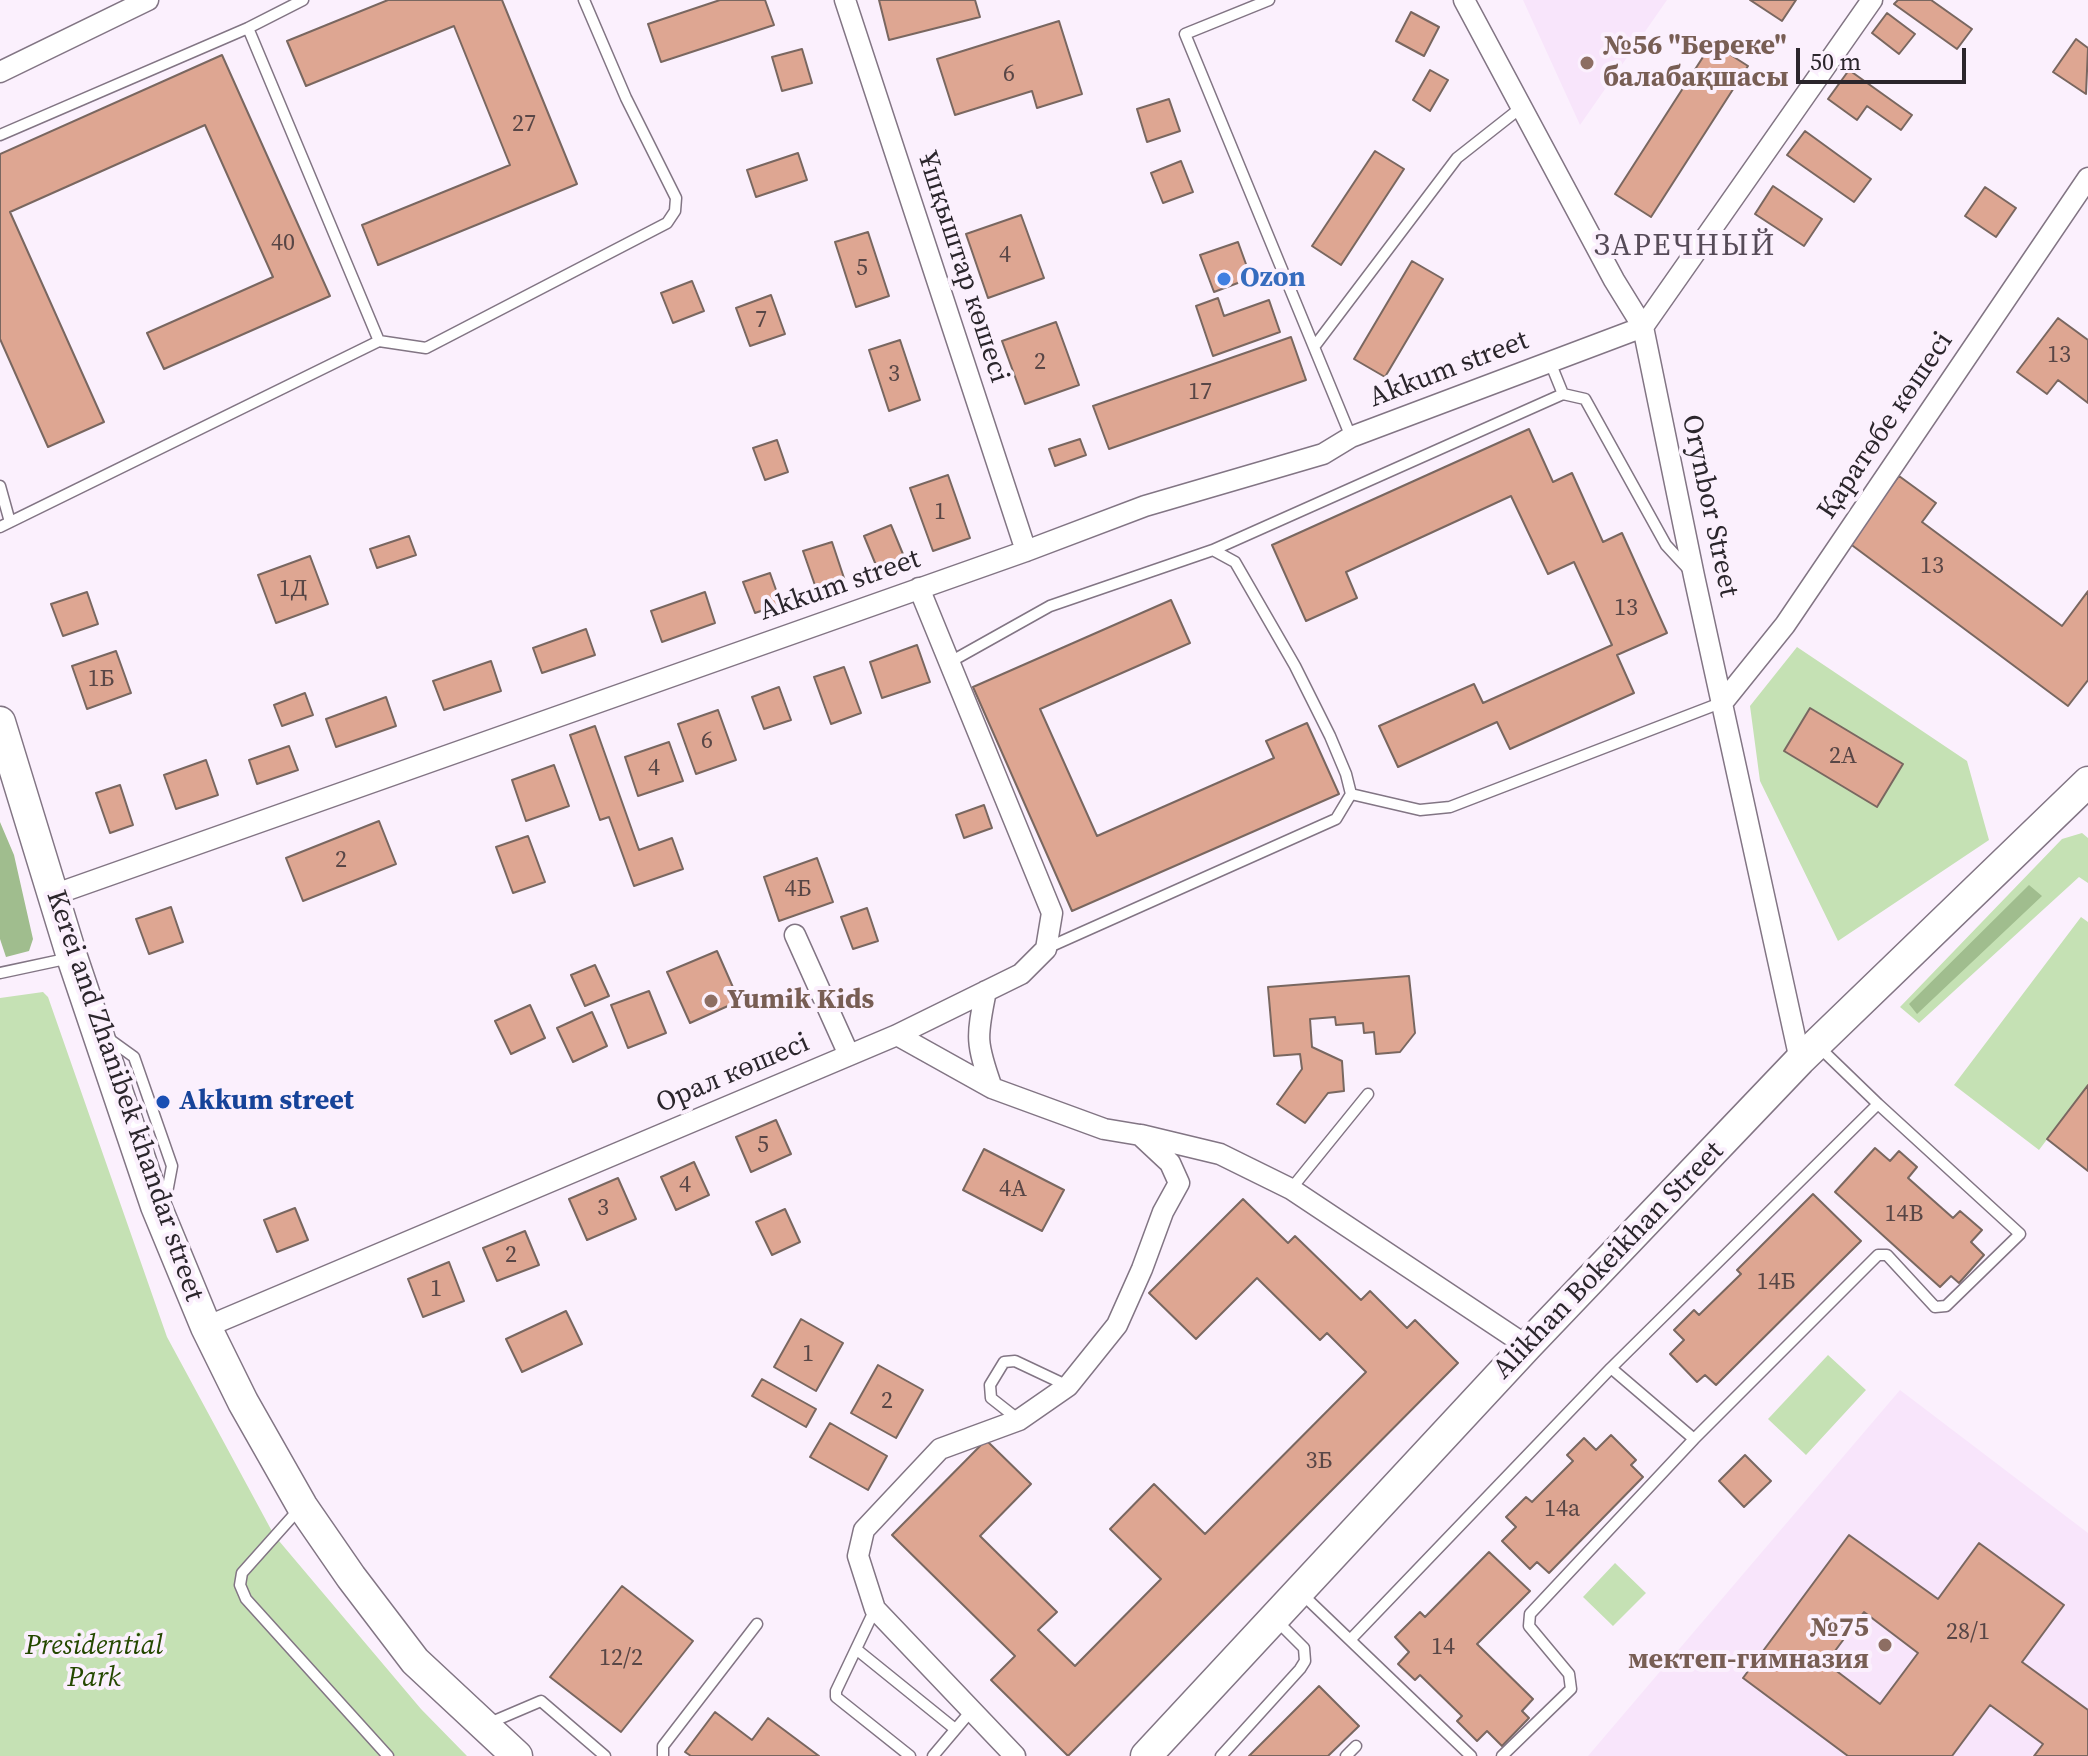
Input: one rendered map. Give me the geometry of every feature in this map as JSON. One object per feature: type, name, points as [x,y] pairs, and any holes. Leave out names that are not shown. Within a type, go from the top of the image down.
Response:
[{"type":"street","points":[[0,72],[148,0]]},
{"type":"street","name":"Ұшқыштар көшесі","points":[[845,0],[1026,551]]},
{"type":"street","name":"Orynbor Street","points":[[1464,0],[1614,280],[1643,327],[1694,576],[1808,1052]]},
{"type":"street","points":[[1643,327],[1872,0]]},
{"type":"street","name":"Қаратөбе көшесі","points":[[1723,702],[1785,625],[2088,178]]},
{"type":"street","name":"Akkum street","points":[[53,895],[1026,551],[1145,506],[1323,454],[1351,437],[1643,327]]},
{"type":"street","points":[[919,588],[1052,913],[1046,949]]},
{"type":"street","name":"Kerei and Zhanibek khandar street","points":[[0,722],[16,790],[162,1220],[206,1327],[243,1402],[302,1506],[415,1661],[517,1756]]},
{"type":"street","name":"Alikhan Bokeikhan Street","points":[[1146,1756],[1527,1346],[1808,1052],[2084,793]]},
{"type":"street","points":[[795,935],[849,1055]]},
{"type":"street","name":"Орал көшесі","points":[[206,1327],[897,1035],[1021,974],[1046,949]]},
{"type":"street","points":[[986,991],[978,1032],[979,1051],[992,1088]]},
{"type":"street","points":[[897,1035],[992,1088],[1104,1129],[1220,1154],[1291,1189],[1527,1346]]},
{"type":"street","points":[[1015,1756],[875,1609],[858,1556],[864,1530],[940,1449],[1019,1420],[1068,1386],[1117,1325],[1163,1212],[1179,1183],[1170,1163],[1140,1135]]},
{"type":"lane","points":[[0,135],[248,28],[303,0]]},
{"type":"lane","points":[[0,486],[5,524],[379,341],[426,348],[667,223],[675,211],[676,198],[626,98],[584,0]]},
{"type":"lane","points":[[1269,0],[1185,34],[1351,437]]},
{"type":"lane","points":[[248,28],[379,341]]},
{"type":"lane","points":[[1314,347],[1457,158],[1523,106]]},
{"type":"lane","points":[[1550,362],[1563,394]]},
{"type":"lane","points":[[950,662],[1050,606],[1213,550],[1563,394],[1585,399],[1666,545],[1694,576]]},
{"type":"lane","points":[[1046,949],[1336,819],[1351,794],[1330,736],[1295,666],[1235,562],[1213,550]]},
{"type":"lane","points":[[1351,794],[1420,810],[1450,807],[1723,702]]},
{"type":"lane","points":[[0,973],[72,957]]},
{"type":"lane","points":[[1502,1756],[1571,1689],[1569,1674],[1529,1626],[1530,1614],[1694,1439],[1878,1255],[1887,1255],[1935,1307],[1946,1306],[2020,1234],[1878,1104],[1808,1052]]},
{"type":"lane","points":[[1291,1189],[1368,1094]]},
{"type":"lane","points":[[1350,1640],[1611,1368],[1878,1104]]},
{"type":"lane","points":[[1019,1420],[991,1398],[990,1385],[1004,1362],[1015,1361],[1068,1386]]},
{"type":"lane","points":[[1611,1368],[1694,1439]]},
{"type":"lane","points":[[302,1506],[242,1573],[240,1585],[246,1599],[388,1756]]},
{"type":"lane","points":[[1299,1590],[1471,1756]]},
{"type":"lane","points":[[875,1609],[836,1697],[910,1756]]},
{"type":"lane","points":[[1221,1756],[1305,1661],[1304,1648],[1273,1617]]},
{"type":"lane","points":[[663,1756],[663,1746],[757,1624]]},
{"type":"lane","points":[[856,1649],[955,1729]]},
{"type":"lane","points":[[484,1725],[541,1701],[605,1756]]},
{"type":"lane","points":[[933,1756],[971,1711]]},
{"type":"lane","points":[[1346,1756],[1356,1746]]},
{"type":"shaded area","name":"№56 \"Береке\" балабақшасы","points":[[1523,0],[1667,0],[1580,125]]},
{"type":"shaded area","name":"№75 мектеп-гимназия","points":[[1900,1390],[2088,1533],[2088,1756],[1588,1756]]},
{"type":"green space","points":[[1797,647],[1967,761],[1989,840],[1838,941],[1760,781],[1750,706]]},
{"type":"green space","points":[[0,822],[14,855],[33,939],[29,951],[6,957],[0,939]]},
{"type":"green space","points":[[2082,833],[2088,838],[2088,883],[2079,877],[1919,1023],[1900,1007],[2062,839]]},
{"type":"green space","points":[[2029,885],[2042,896],[1917,1014],[1909,1004]]},
{"type":"green space","points":[[2081,917],[2088,922],[2088,1085],[2039,1150],[1954,1085]]},
{"type":"green space","name":"Presidential Park","points":[[43,992],[48,997],[167,1337],[274,1535],[421,1709],[467,1756],[0,1756],[0,998]]},
{"type":"green space","points":[[1828,1355],[1866,1390],[1806,1455],[1768,1419]]},
{"type":"green space","points":[[1615,1563],[1646,1593],[1613,1626],[1583,1597]]},
{"type":"building","points":[[388,0],[502,0],[577,184],[378,265],[362,225],[510,165],[454,26],[306,86],[287,41]]},
{"type":"building","points":[[720,0],[765,0],[774,25],[661,62],[648,24]]},
{"type":"building","points":[[879,0],[975,0],[980,17],[889,40]]},
{"type":"building","points":[[1750,0],[1796,0],[1782,21]]},
{"type":"building","points":[[1898,0],[1931,0],[1972,29],[1957,49],[1894,4]]},
{"type":"building","points":[[1411,12],[1439,27],[1424,56],[1396,41]]},
{"type":"building","points":[[1887,13],[1915,34],[1899,54],[1872,33]]},
{"type":"building","points":[[1059,21],[1082,94],[1037,108],[1032,91],[955,115],[937,59]]},
{"type":"building","points":[[2076,39],[2088,48],[2086,94],[2053,72]]},
{"type":"building","points":[[1712,43],[1748,66],[1651,217],[1615,194]]},
{"type":"building","points":[[802,49],[812,83],[782,91],[772,57]]},
{"type":"building","points":[[222,55],[330,296],[164,369],[147,333],[273,277],[205,125],[10,212],[104,422],[48,447],[0,339],[0,154]]},
{"type":"building","points":[[1430,70],[1448,80],[1430,111],[1413,100]]},
{"type":"building","points":[[1849,70],[1912,115],[1901,130],[1867,106],[1857,120],[1828,99]]},
{"type":"building","points":[[1169,99],[1180,131],[1147,142],[1137,109]]},
{"type":"building","points":[[1805,131],[1871,179],[1854,202],[1787,155]]},
{"type":"building","points":[[1375,151],[1404,169],[1341,265],[1312,246]]},
{"type":"building","points":[[798,153],[807,180],[756,197],[747,170]]},
{"type":"building","points":[[1181,161],[1193,192],[1163,203],[1151,173]]},
{"type":"building","points":[[1773,186],[1822,219],[1804,246],[1755,214]]},
{"type":"building","points":[[1985,187],[2016,208],[1996,237],[1965,216]]},
{"type":"building","points":[[1021,215],[1044,278],[988,298],[966,234]]},
{"type":"building","points":[[868,232],[889,296],[856,307],[835,242]]},
{"type":"building","points":[[1238,242],[1251,278],[1214,292],[1200,255]]},
{"type":"building","points":[[1412,261],[1443,279],[1385,377],[1354,359]]},
{"type":"building","points":[[692,281],[704,311],[673,323],[661,293]]},
{"type":"building","points":[[771,295],[785,334],[750,346],[736,308]]},
{"type":"building","points":[[1218,298],[1224,316],[1269,300],[1280,332],[1213,356],[1196,306]]},
{"type":"building","points":[[2058,318],[2088,340],[2088,403],[2058,380],[2047,394],[2017,372]]},
{"type":"building","points":[[1056,322],[1079,385],[1025,404],[1002,341]]},
{"type":"building","points":[[1291,337],[1306,380],[1109,449],[1093,406]]},
{"type":"building","points":[[900,340],[920,400],[889,411],[869,350]]},
{"type":"building","points":[[1529,429],[1553,482],[1572,473],[1603,542],[1622,533],[1667,633],[1617,655],[1634,693],[1510,749],[1497,722],[1398,767],[1379,726],[1474,684],[1483,703],[1612,645],[1574,562],[1548,574],[1511,496],[1346,572],[1357,598],[1306,621],[1272,545]]},
{"type":"building","points":[[1080,439],[1086,455],[1055,466],[1049,449]]},
{"type":"building","points":[[777,440],[788,472],[765,480],[753,448]]},
{"type":"building","points":[[948,475],[970,538],[933,551],[910,488]]},
{"type":"building","points":[[1899,476],[1936,503],[1922,522],[2062,626],[2088,591],[2088,680],[2068,706],[1849,543]]},
{"type":"building","points":[[891,525],[905,559],[878,570],[864,536]]},
{"type":"building","points":[[409,536],[416,555],[377,568],[370,549]]},
{"type":"building","points":[[832,542],[845,581],[817,591],[803,551]]},
{"type":"building","points":[[310,556],[328,604],[276,623],[258,575]]},
{"type":"building","points":[[770,573],[781,604],[755,613],[743,582]]},
{"type":"building","points":[[87,592],[98,624],[63,636],[51,604]]},
{"type":"building","points":[[705,592],[715,623],[662,642],[651,611]]},
{"type":"building","points":[[1171,600],[1190,643],[1040,709],[1097,836],[1274,758],[1266,741],[1307,723],[1339,794],[1072,911],[973,687]]},
{"type":"building","points":[[586,629],[595,655],[542,673],[533,648]]},
{"type":"building","points":[[917,645],[930,682],[882,698],[870,662]]},
{"type":"building","points":[[116,651],[131,693],[87,709],[72,666]]},
{"type":"building","points":[[491,661],[501,691],[444,710],[433,681]]},
{"type":"building","points":[[844,667],[861,713],[831,724],[814,677]]},
{"type":"building","points":[[779,687],[791,720],[764,729],[752,697]]},
{"type":"building","points":[[305,693],[313,715],[282,726],[274,705]]},
{"type":"building","points":[[386,697],[396,726],[336,747],[326,719]]},
{"type":"building","points":[[1810,708],[1903,764],[1877,807],[1784,751]]},
{"type":"building","points":[[718,710],[736,760],[696,774],[678,724]]},
{"type":"building","points":[[595,726],[639,850],[672,838],[683,869],[634,886],[609,817],[600,820],[570,735]]},
{"type":"building","points":[[669,742],[683,781],[638,796],[625,757]]},
{"type":"building","points":[[289,746],[298,770],[257,784],[249,760]]},
{"type":"building","points":[[206,760],[218,795],[176,809],[164,775]]},
{"type":"building","points":[[554,765],[569,806],[526,821],[512,780]]},
{"type":"building","points":[[120,785],[133,825],[110,833],[96,793]]},
{"type":"building","points":[[984,805],[992,828],[964,838],[956,815]]},
{"type":"building","points":[[379,821],[396,864],[303,901],[286,858]]},
{"type":"building","points":[[528,836],[545,882],[513,893],[496,847]]},
{"type":"building","points":[[817,858],[833,902],[779,921],[764,877]]},
{"type":"building","points":[[171,907],[183,942],[149,954],[136,919]]},
{"type":"building","points":[[867,908],[878,941],[853,949],[841,917]]},
{"type":"building","points":[[717,951],[739,1001],[690,1023],[667,972]]},
{"type":"building","points":[[595,965],[609,996],[585,1006],[571,975]]},
{"type":"building","points":[[1409,976],[1415,1033],[1400,1052],[1376,1054],[1374,1032],[1364,1033],[1363,1023],[1336,1025],[1335,1017],[1310,1019],[1312,1047],[1342,1061],[1344,1091],[1328,1093],[1305,1123],[1277,1104],[1302,1069],[1300,1054],[1274,1056],[1268,987]]},
{"type":"building","points":[[649,991],[666,1033],[628,1048],[611,1005]]},
{"type":"building","points":[[530,1005],[545,1038],[511,1054],[495,1021]]},
{"type":"building","points":[[592,1012],[607,1046],[573,1062],[557,1028]]},
{"type":"building","points":[[2088,1085],[2088,1171],[2047,1139]]},
{"type":"building","points":[[776,1120],[791,1154],[751,1172],[736,1137]]},
{"type":"building","points":[[1875,1148],[1890,1161],[1899,1151],[1917,1167],[1908,1178],[1953,1218],[1960,1211],[1982,1230],[1971,1242],[1984,1255],[1959,1283],[1951,1276],[1940,1287],[1835,1192]]},
{"type":"building","points":[[984,1149],[1064,1190],[1042,1231],[963,1190]]},
{"type":"building","points":[[694,1162],[709,1195],[676,1210],[661,1177]]},
{"type":"building","points":[[618,1178],[636,1219],[587,1240],[569,1199]]},
{"type":"building","points":[[1813,1194],[1861,1241],[1716,1385],[1705,1375],[1697,1382],[1670,1354],[1684,1340],[1674,1330],[1694,1310],[1699,1315],[1741,1274],[1737,1270]]},
{"type":"building","points":[[1243,1199],[1288,1243],[1295,1236],[1361,1300],[1370,1291],[1407,1328],[1415,1320],[1458,1363],[1068,1756],[991,1680],[1015,1656],[892,1535],[986,1440],[1031,1484],[980,1536],[1057,1612],[1038,1630],[1075,1666],[1161,1579],[1110,1529],[1154,1484],[1205,1534],[1366,1372],[1327,1333],[1320,1340],[1257,1278],[1196,1339],[1149,1293]]},
{"type":"building","points":[[295,1208],[308,1240],[277,1252],[264,1220]]},
{"type":"building","points":[[785,1209],[800,1242],[772,1255],[756,1222]]},
{"type":"building","points":[[525,1231],[539,1265],[497,1281],[483,1248]]},
{"type":"building","points":[[449,1262],[464,1301],[423,1317],[408,1279]]},
{"type":"building","points":[[566,1311],[582,1344],[522,1372],[506,1339]]},
{"type":"building","points":[[801,1319],[843,1343],[816,1391],[774,1367]]},
{"type":"building","points":[[878,1365],[923,1390],[896,1438],[851,1413]]},
{"type":"building","points":[[762,1379],[816,1409],[806,1427],[752,1396]]},
{"type":"building","points":[[830,1423],[887,1456],[868,1490],[810,1457]]},
{"type":"building","points":[[1611,1435],[1636,1460],[1631,1465],[1643,1477],[1549,1573],[1537,1562],[1530,1569],[1502,1541],[1516,1527],[1506,1517],[1526,1497],[1532,1502],[1573,1461],[1567,1455],[1584,1438],[1596,1450]]},
{"type":"building","points":[[1745,1455],[1771,1481],[1744,1507],[1719,1481]]},
{"type":"building","points":[[1849,1535],[1938,1599],[1979,1543],[2064,1605],[2022,1662],[2088,1710],[2088,1756],[2034,1756],[2043,1744],[1990,1705],[1952,1756],[1848,1756],[1743,1678]],"holes":[[[1864,1612],[1918,1653],[1880,1704],[1826,1663]]]},
{"type":"building","points":[[1489,1552],[1530,1591],[1477,1644],[1533,1699],[1522,1711],[1529,1718],[1502,1746],[1487,1731],[1477,1741],[1457,1721],[1462,1716],[1420,1675],[1415,1680],[1398,1664],[1409,1652],[1395,1637],[1420,1612],[1425,1617]]},
{"type":"building","points":[[622,1586],[693,1641],[621,1732],[550,1677]]},
{"type":"building","points":[[1319,1686],[1359,1726],[1328,1756],[1249,1756]]},
{"type":"building","points":[[715,1712],[752,1740],[768,1718],[819,1756],[691,1756],[685,1752]]},
{"type":"place","name":"№56 \"Береке\" балабақшасы","points":[[1587,63]]},
{"type":"place","name":"Ozon","points":[[1224,279]]},
{"type":"place","name":"Yumik Kids","points":[[711,1001]]},
{"type":"place","name":"Akkum street","points":[[163,1102]]},
{"type":"place","name":"№75 мектеп-гимназия","points":[[1885,1645]]},
{"type":"district","name":"ЗАРЕЧНЫЙ","points":[[1685,247]]}]
